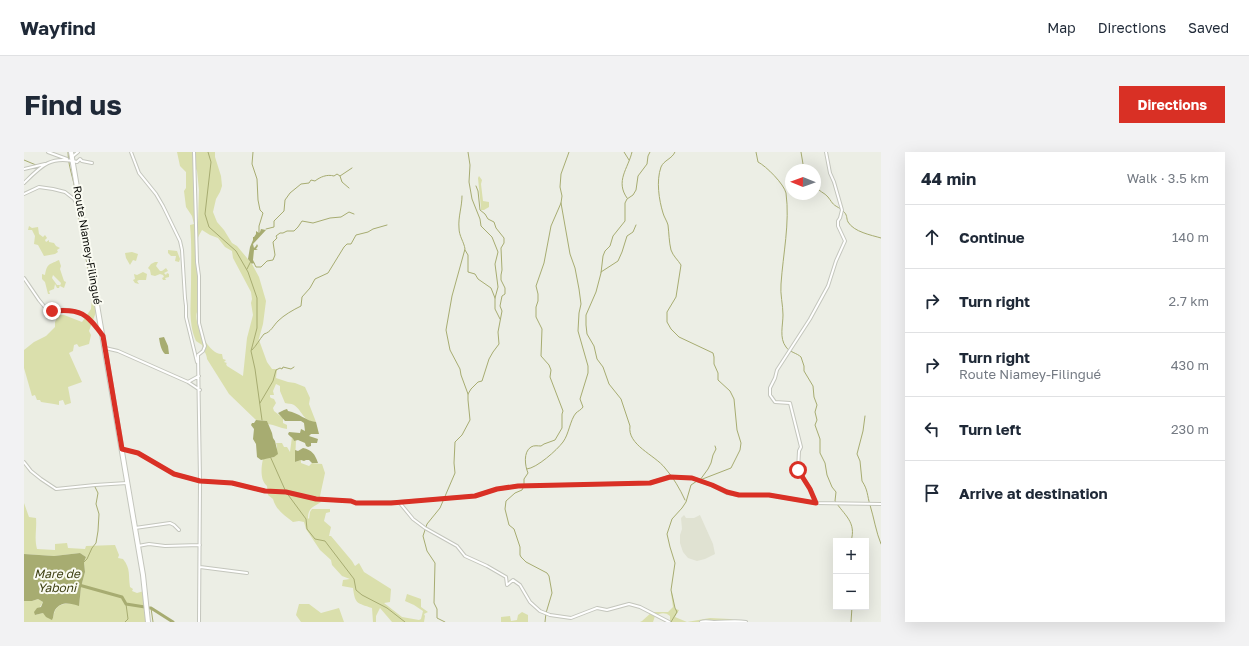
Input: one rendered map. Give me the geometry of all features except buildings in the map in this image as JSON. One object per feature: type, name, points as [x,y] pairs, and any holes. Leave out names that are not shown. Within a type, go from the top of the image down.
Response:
[{"type":"main road","name":"Route Niamey-Filingué","points":[[71,152],[128,483],[148,622]]},
{"type":"street","points":[[48,152],[77,162],[80,159],[82,161],[92,163]]},
{"type":"street","points":[[24,169],[58,159],[71,159],[78,152]]},
{"type":"street","points":[[130,152],[139,172],[156,194],[163,206],[180,241],[182,250],[186,317],[198,363]]},
{"type":"street","points":[[194,152],[197,262],[199,276],[199,323],[205,346],[204,351],[198,355],[200,390],[199,622]]},
{"type":"street","points":[[816,503],[810,489],[798,470],[799,452],[801,447],[790,403],[775,402],[770,395],[770,388],[782,360],[810,319],[828,286],[836,261],[845,241],[838,226],[838,221],[842,210],[834,182],[830,174],[826,152]]},
{"type":"street","points":[[24,183],[46,163]]},
{"type":"street","points":[[24,194],[39,187],[65,192],[74,199],[78,207],[82,210]]},
{"type":"street","points":[[24,278],[38,300],[48,311],[67,310],[84,315],[93,322],[103,336]]},
{"type":"street","points":[[105,348],[118,351],[188,382],[200,390]]},
{"type":"street","points":[[188,382],[199,376]]},
{"type":"street","points":[[122,449],[138,453],[174,474],[200,481],[232,483],[265,491],[286,492],[316,499],[351,501],[356,503],[399,502],[475,496],[497,489],[518,486],[650,483],[670,477],[692,478],[733,494],[769,495],[816,503],[881,504]]},
{"type":"street","points":[[24,462],[41,479],[56,489],[128,483]]},
{"type":"street","points":[[399,502],[413,519],[457,546],[466,556],[506,577],[507,584],[513,580],[517,582],[530,602],[540,611],[550,615],[571,618],[597,608],[607,610],[632,604],[669,622]]},
{"type":"street","points":[[135,528],[170,523],[179,530]]},
{"type":"street","points":[[138,546],[150,544],[166,546],[200,545]]},
{"type":"street","points":[[200,567],[247,573]]},
{"type":"street","points":[[701,622],[708,620],[714,622],[739,620],[746,622]]},
{"type":"shaded area","points":[[177,152],[215,152],[222,186],[216,199],[213,212],[217,222],[232,243],[237,246],[252,264],[259,277],[266,301],[263,324],[258,342],[259,340],[267,362],[272,369],[277,369],[276,378],[305,387],[310,398],[309,404],[316,422],[305,418],[294,405],[285,403],[280,391],[280,386],[276,384],[273,391],[274,395],[270,395],[270,397],[274,399],[276,403],[273,408],[274,411],[283,418],[283,423],[287,425],[287,429],[268,424],[267,421],[256,420],[229,394],[207,359],[202,345],[196,341],[193,334],[190,313],[190,225],[194,224],[192,216],[186,207],[184,191],[186,188],[186,172],[180,166]],"holes":[[[196,169],[199,190],[198,222],[195,224],[193,174],[194,170]],[[202,230],[218,238],[225,247],[232,251],[233,258],[251,292],[253,315],[247,338],[243,376],[227,366],[227,363],[224,362],[226,360],[223,359],[222,354],[217,353],[207,344],[197,323],[198,278],[195,251],[196,242]]]},
{"type":"shaded area","points":[[479,176],[482,180],[483,201],[489,202],[489,207],[484,210],[481,210]]},
{"type":"shaded area","points":[[29,226],[32,228],[38,227],[39,234],[43,237],[45,235],[47,238],[45,240],[46,242],[49,240],[49,242],[54,243],[60,248],[57,250],[58,252],[44,256],[38,245],[34,244],[35,236],[32,230],[28,230]]},
{"type":"shaded area","points":[[168,250],[177,251],[180,259],[179,262],[175,261],[176,256],[171,256],[168,253]]},
{"type":"shaded area","points":[[132,252],[138,254],[136,261],[133,260],[130,265],[125,253]]},
{"type":"shaded area","points":[[59,260],[61,266],[60,269],[64,281],[66,282],[64,288],[60,286],[61,283],[53,275],[52,278],[57,285],[60,285],[59,288],[57,288],[55,284],[54,289],[49,291],[50,294],[48,294],[45,282],[42,279],[42,274],[45,275],[46,269],[49,265]]},
{"type":"shaded area","points":[[155,262],[158,262],[156,266],[160,271],[166,268],[168,271],[164,273],[166,275],[167,273],[169,274],[169,277],[165,278],[166,280],[163,280],[163,275],[160,274],[155,276],[151,275],[148,268]]},
{"type":"shaded area","points":[[143,272],[147,274],[146,280],[137,281],[139,284],[135,283],[133,280],[135,279],[134,274],[137,275]]},
{"type":"shaded area","points":[[92,297],[94,297],[96,312],[89,331],[91,335],[89,344],[79,347],[77,344],[74,345],[73,351],[69,353],[82,382],[68,387],[71,403],[65,405],[63,400],[59,401],[59,405],[37,400],[35,395],[32,396],[24,368],[24,350],[34,342],[46,336],[55,327],[55,322],[58,315],[64,315],[82,322],[91,309]]},
{"type":"shaded area","points":[[292,437],[294,441],[296,440],[295,462],[301,460],[301,463],[309,466],[312,463],[322,464],[325,473],[320,496],[321,502],[310,510],[308,518],[309,519],[312,509],[330,509],[330,512],[326,513],[324,521],[331,527],[329,536],[331,536],[355,566],[359,563],[364,572],[391,589],[390,602],[384,603],[402,617],[419,620],[421,619],[423,611],[405,601],[407,594],[421,599],[421,607],[428,612],[424,614],[424,622],[392,622],[380,608],[376,616],[376,622],[373,622],[372,608],[363,605],[356,600],[353,588],[342,586],[343,580],[350,579],[342,576],[332,565],[331,560],[320,550],[306,529],[304,522],[293,522],[281,512],[273,499],[268,495],[267,486],[263,481],[262,474],[263,459],[274,457],[277,447],[276,443],[282,443],[290,452]]},
{"type":"shaded area","points":[[24,503],[29,517],[36,518],[37,549],[55,550],[55,544],[67,543],[68,548],[85,549],[86,546],[115,545],[119,555],[118,558],[123,559],[127,566],[130,587],[133,589],[132,591],[137,593],[144,591],[147,622],[24,622],[24,601],[38,599],[43,602],[35,615],[43,613],[53,618],[56,609],[62,604],[79,605],[81,587],[85,572],[84,562],[86,557],[80,553],[54,556],[24,554]]},
{"type":"shaded area","points":[[684,515],[686,518],[694,518],[700,515],[713,544],[715,554],[697,561],[688,558],[683,552],[680,543],[680,535],[682,529],[681,518]]},
{"type":"shaded area","points":[[671,593],[675,609],[679,610],[675,617],[687,622],[670,622],[670,616],[662,613],[655,616],[653,622],[640,622],[652,612],[668,612],[673,607]]},
{"type":"shaded area","points":[[299,604],[309,604],[321,613],[339,608],[344,622],[301,622],[296,615]]},
{"type":"shaded area","points":[[522,612],[528,615],[528,622],[501,622],[501,617],[510,616],[511,621],[517,620],[518,615]]},
{"type":"shaded area","points":[[710,618],[730,619],[742,622],[687,622]]},
{"type":"water","points":[[261,229],[266,230],[253,244],[254,248],[257,244],[258,246],[256,249],[258,250],[254,250],[253,260],[255,264],[252,264],[248,259],[250,247],[256,231],[259,233]]},
{"type":"water","points":[[164,337],[168,346],[169,354],[165,354],[161,347],[159,338]]},
{"type":"water","points":[[287,409],[288,411],[316,422],[319,434],[311,434],[309,436],[318,439],[317,443],[311,443],[311,446],[308,447],[305,443],[298,440],[294,441],[288,434],[289,432],[300,433],[301,429],[305,431],[304,423],[301,421],[285,421],[278,413]]},
{"type":"water","points":[[256,420],[267,421],[275,441],[278,454],[274,457],[261,460],[257,457],[256,444],[253,439],[254,429],[251,425]]},
{"type":"water","points":[[303,448],[313,453],[318,463],[312,463],[309,460],[295,462],[295,450],[298,451]]},
{"type":"water","name":"Mare de Yaboni","points":[[80,553],[86,557],[84,562],[85,572],[81,587],[79,606],[69,604],[60,605],[55,610],[52,620],[46,617],[43,613],[35,615],[34,612],[37,608],[41,607],[43,602],[38,599],[24,601],[24,554],[54,556]]},
{"type":"waterway","points":[[68,152],[76,200]]},
{"type":"waterway","points":[[208,152],[211,162],[205,214],[209,227],[236,251],[248,272],[257,298],[257,328],[251,351],[262,420]]},
{"type":"waterway","points":[[253,152],[252,164],[257,179],[260,210],[263,213],[259,226],[259,234]]},
{"type":"waterway","points":[[468,152],[470,165],[469,182],[472,199],[480,219],[481,226],[492,237],[498,252],[495,264],[498,287],[495,298],[495,309],[500,319]]},
{"type":"waterway","points":[[545,622],[552,593],[549,576],[547,573],[526,562],[521,557],[520,547],[514,529],[509,525],[505,509],[506,501],[515,493],[522,490],[524,486],[524,479],[528,473],[525,459],[528,449],[532,446],[541,446],[555,440],[562,428],[563,411],[550,377],[551,370],[549,365],[541,356],[542,329],[536,317],[536,307],[538,301],[536,286],[544,263],[551,226],[561,203],[561,174],[569,152]]},
{"type":"waterway","points":[[624,152],[629,160]]},
{"type":"waterway","points":[[627,198],[622,186],[622,180],[632,152]]},
{"type":"waterway","points":[[650,152],[647,164],[638,176],[636,190],[625,203],[625,221],[613,236],[610,246],[605,251],[603,256],[601,273],[596,292],[586,315],[586,325],[587,334],[594,346],[597,359],[603,367],[609,384],[621,399],[633,439],[661,463],[671,475],[685,500]]},
{"type":"waterway","points":[[675,152],[662,165],[659,172],[660,202],[668,225],[671,250],[681,265],[676,297],[667,312],[667,322],[671,329],[679,337],[713,353],[714,364],[718,373],[718,380],[730,391],[734,399],[737,430],[741,443],[740,450],[731,468],[700,480]]},
{"type":"waterway","points":[[756,152],[758,162],[774,176],[785,189],[786,193],[787,227],[781,288],[783,340],[787,349],[801,357],[804,371],[813,386],[814,397],[817,405],[815,412],[817,420],[815,425],[820,439],[820,453],[825,463],[827,475],[836,492],[835,501],[849,519],[851,524],[851,538]]},
{"type":"waterway","points":[[801,152],[803,164]]},
{"type":"waterway","points":[[24,160],[36,165]]},
{"type":"waterway","points":[[266,229],[274,227],[274,221],[284,211],[285,200],[290,193],[301,184],[309,183],[311,180],[315,181],[321,177],[331,175],[334,176],[337,174],[340,176],[352,168]]},
{"type":"waterway","points":[[340,176],[342,182],[349,188]]},
{"type":"waterway","points":[[445,622],[437,618],[437,609],[434,603],[435,563],[427,551],[423,536],[427,524],[440,508],[455,473],[455,442],[462,435],[470,420],[468,394],[478,382],[482,381],[489,359],[499,344],[498,332],[502,311],[500,306],[502,296],[505,294],[505,288],[501,280],[501,248],[504,243],[504,238],[496,228],[494,222],[488,219],[480,210],[476,186]]},
{"type":"waterway","points":[[821,191],[833,204],[841,209]]},
{"type":"waterway","points":[[462,196],[459,228],[465,249],[452,296],[446,330],[450,350],[460,369],[468,394]]},
{"type":"waterway","points":[[76,203],[93,297]]},
{"type":"waterway","points":[[527,469],[531,468],[552,454],[563,442],[574,416],[583,407],[580,399],[588,373],[588,366],[578,331],[581,304],[579,289],[575,268],[570,254],[561,203]]},
{"type":"waterway","points":[[843,211],[845,212],[848,222],[854,228],[863,233],[881,238]]},
{"type":"waterway","points":[[254,263],[256,267],[261,267],[267,261],[273,260],[275,255],[273,242],[277,238],[276,236],[287,231],[294,231],[302,221],[313,223],[330,218],[341,217],[349,212],[354,214]]},
{"type":"waterway","points":[[252,350],[264,334],[280,319],[301,306],[302,297],[310,288],[315,279],[328,273],[344,247],[347,244],[351,244],[356,235],[387,225]]},
{"type":"waterway","points":[[601,272],[618,261],[627,236],[633,232],[636,225]]},
{"type":"waterway","points":[[465,250],[468,255],[468,272],[475,274],[478,279],[491,288],[495,298]]},
{"type":"waterway","points":[[247,269],[251,261]]},
{"type":"waterway","points":[[260,403],[273,381],[276,370],[280,368],[282,369],[283,367],[291,369],[294,367]]},
{"type":"waterway","points":[[865,416],[857,454],[860,461],[862,481],[866,490],[881,544]]},
{"type":"waterway","points":[[700,480],[711,463],[716,449],[715,446]]},
{"type":"waterway","points":[[270,456],[286,492],[306,519],[307,529],[315,539],[325,541],[354,579],[356,590],[362,595],[387,608],[405,622]]},
{"type":"waterway","points":[[671,622],[677,612],[671,590],[675,563],[667,534],[672,519],[686,502],[691,485],[697,481]]},
{"type":"waterway","points":[[84,562],[96,543],[98,531],[99,514],[96,504],[98,493],[95,487]]},
{"type":"waterway","points":[[79,585],[122,597],[126,604],[145,607]]},
{"type":"waterway","points":[[125,622],[128,619],[126,604]]},
{"type":"waterway","points":[[149,608],[173,622]]},
{"type":"waterway","points":[[151,608],[153,622]]},
{"type":"waterway","points":[[851,622],[852,610]]},
{"type":"route","points":[[52,311],[67,310],[84,315],[90,318],[103,336],[122,449],[138,453],[174,474],[200,481],[232,483],[265,491],[286,492],[316,499],[351,501],[356,503],[391,503],[475,496],[506,487],[594,483],[606,485],[650,483],[674,477],[692,478],[733,494],[769,495],[816,503],[810,489],[798,470]]}]
